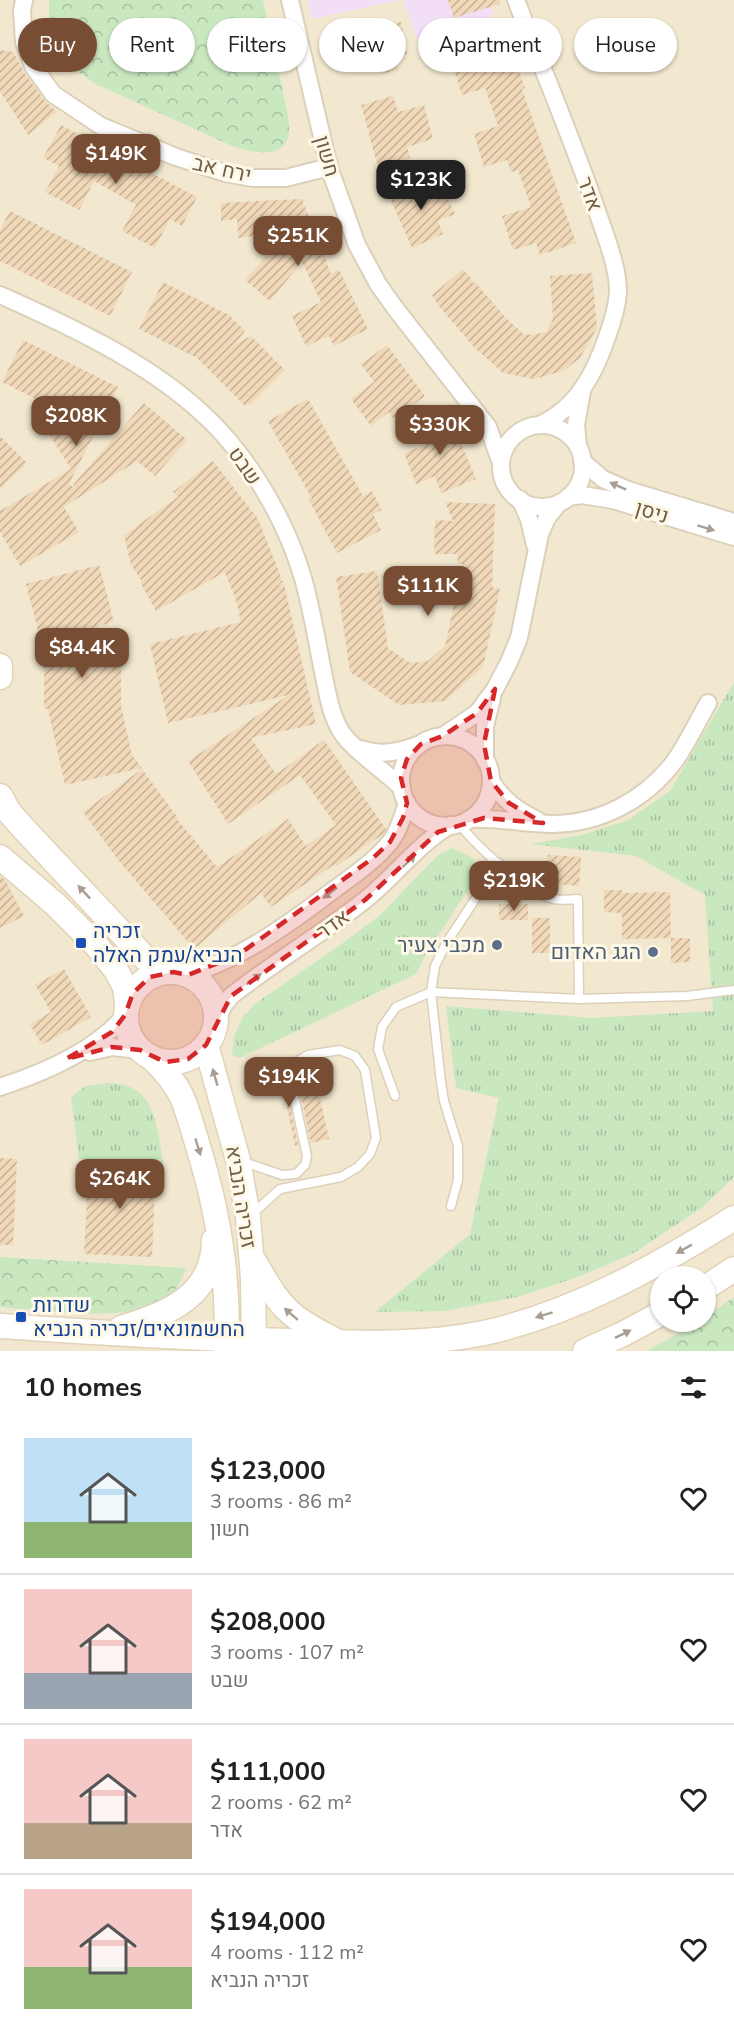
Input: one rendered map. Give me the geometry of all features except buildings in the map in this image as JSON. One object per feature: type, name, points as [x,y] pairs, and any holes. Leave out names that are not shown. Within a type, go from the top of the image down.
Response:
[{"type":"street","name":"ירח אב","points":[[24,0],[22,11],[24,42],[33,66],[53,94],[101,126],[176,157],[225,173],[252,178],[286,178],[328,167]]},
{"type":"street","name":"חשון","points":[[290,0],[328,167],[357,245],[378,284],[408,326],[488,427],[501,463]]},
{"type":"street","name":"אדר","points":[[516,0],[588,187],[610,250],[618,289],[614,315],[599,361],[582,390],[553,420],[531,428]]},
{"type":"street","name":"שבט","points":[[0,295],[143,368],[174,389],[204,414],[237,452],[252,471],[292,548],[302,576],[328,700],[338,726],[353,745],[389,774],[404,795]]},
{"type":"street","name":"אדר","points":[[580,454],[576,425],[582,390]]},
{"type":"street","name":"חשון","points":[[480,416],[494,424],[531,428]]},
{"type":"street","points":[[353,745],[363,750],[386,754],[398,753],[442,736],[477,713],[495,688],[519,638],[540,534],[547,518],[578,486],[582,476],[580,454],[566,432],[548,426],[531,428],[512,438],[501,463],[507,485],[520,500],[531,525],[536,549]]},
{"type":"street","name":"ניסן","points":[[580,454],[603,479],[628,490],[734,522]]},
{"type":"street","name":"ניסן","points":[[563,500],[582,495],[613,500],[734,537]]},
{"type":"street","points":[[520,500],[538,506],[547,506],[563,500]]},
{"type":"street","points":[[0,666],[0,677]]},
{"type":"street","points":[[495,688],[485,726],[485,759],[491,781],[500,795],[509,803],[543,824]]},
{"type":"street","points":[[421,744],[413,751],[403,768],[404,795],[421,818],[441,825],[484,818],[543,824],[576,822],[621,808],[643,795],[675,761],[708,703]]},
{"type":"street","points":[[442,736],[453,737],[472,744],[485,759]]},
{"type":"street","points":[[460,823],[485,803],[491,781]]},
{"type":"street","name":"אדר","points":[[181,974],[219,965],[267,938],[348,879],[390,842],[398,830],[404,795]]},
{"type":"street","points":[[0,796],[9,812],[25,830],[145,958],[157,966],[197,980],[210,994],[216,1012],[213,1034],[206,1045],[198,1053],[177,1062],[165,1062],[147,1055],[112,1047],[66,1059]]},
{"type":"street","name":"אדר","points":[[216,1022],[231,996],[365,900],[438,832],[460,823]]},
{"type":"street","points":[[0,857],[55,904],[96,945],[116,970],[125,987],[129,1035],[147,1055]]},
{"type":"street","points":[[0,1087],[26,1078],[66,1059],[112,1032],[140,984],[161,973],[181,974]]},
{"type":"street","name":"זכריה הנביא","points":[[206,1045],[238,1160],[248,1217],[255,1346]]},
{"type":"street","name":"זכריה הנביא","points":[[147,1055],[171,1077],[181,1095],[202,1160],[215,1211],[223,1258],[227,1345]]},
{"type":"street","points":[[107,1332],[146,1321],[172,1310],[188,1298],[209,1269],[214,1247],[215,1211]]},
{"type":"street","points":[[0,1326],[107,1332],[255,1346],[427,1341],[484,1333],[550,1314],[599,1294],[648,1269],[734,1218]]},
{"type":"street","points":[[251,1257],[279,1304],[290,1315],[305,1326],[341,1343]]},
{"type":"street","points":[[716,1281],[734,1269]]},
{"type":"street","points":[[585,1351],[650,1319]]},
{"type":"lane","points":[[460,823],[484,851],[527,885],[547,897],[562,900],[578,899],[579,999]]},
{"type":"lane","points":[[451,1206],[458,1180],[458,1146],[444,1101],[431,992],[435,966],[447,942],[499,863]]},
{"type":"lane","points":[[394,1096],[378,1050],[382,1027],[396,1007],[431,992],[579,999],[687,996],[734,990]]},
{"type":"lane","points":[[238,1160],[282,1175],[296,1174],[305,1165],[307,1156],[289,1073],[294,1063],[308,1055],[340,1050],[355,1056],[365,1070],[375,1138],[370,1154],[358,1167],[341,1178],[280,1189],[248,1217]]},
{"type":"highlighted area","points":[[495,689],[484,744],[491,781],[509,803],[543,823],[484,818],[438,832],[365,900],[231,996],[206,1045],[188,1059],[165,1062],[140,1050],[112,1047],[66,1059],[112,1032],[125,1015],[133,993],[150,977],[173,972],[188,975],[238,955],[373,858],[390,842],[403,818],[407,803],[401,778],[407,759],[421,744],[443,736],[477,713]]},
{"type":"shaded area","points":[[0,0],[734,0],[734,1351],[0,1351]]},
{"type":"shaded area","points":[[307,0],[400,0],[312,19]]},
{"type":"shaded area","points":[[403,0],[488,0],[494,15],[484,18],[418,18],[417,39]]},
{"type":"green space","points":[[49,0],[263,0],[267,18],[207,18],[207,72],[279,72],[289,120],[287,140],[283,146],[270,152],[254,152],[232,146],[96,84],[78,72],[97,72],[97,18],[49,18]]},
{"type":"green space","points":[[734,682],[734,1177],[704,1206],[634,1253],[578,1277],[521,1296],[445,1311],[375,1312],[470,1234],[499,1098],[456,1088],[446,1006],[592,1018],[713,1011],[705,895],[636,856],[531,844],[582,835],[628,820],[670,791]]},
{"type":"green space","points":[[452,848],[471,857],[478,866],[477,876],[425,956],[416,974],[240,1058],[232,1055],[234,1036],[243,1017],[256,1003],[379,916],[438,855]]},
{"type":"green space","points":[[108,1083],[124,1085],[136,1090],[145,1099],[156,1122],[164,1164],[79,1159],[71,1097],[86,1086]]},
{"type":"green space","points":[[0,1257],[186,1268],[173,1293],[155,1305],[136,1310],[89,1314],[0,1307]]},
{"type":"green space","points":[[734,1297],[734,1351],[647,1351],[681,1332],[716,1332],[716,1310]]},
{"type":"place","name":"זכריה הנביא/עמק האלה","points":[[81,943]]},
{"type":"place","name":"מכבי צעיר","points":[[497,945]]},
{"type":"place","name":"הגג האדום","points":[[653,952]]},
{"type":"place","name":"שדרות החשמונאים/זכריה הנביא","points":[[21,1317]]}]
